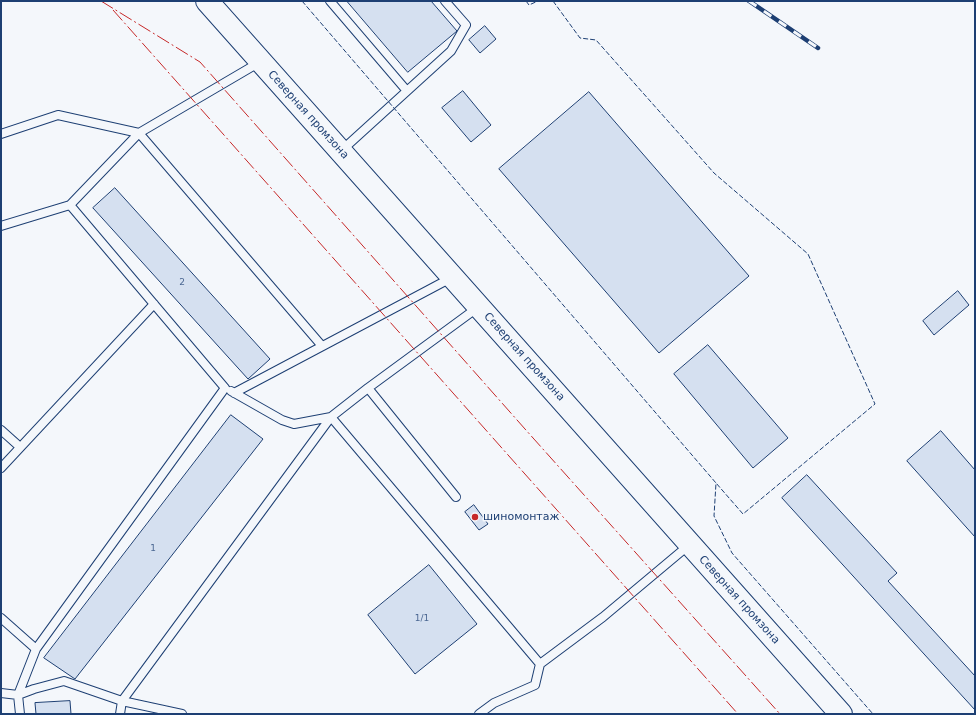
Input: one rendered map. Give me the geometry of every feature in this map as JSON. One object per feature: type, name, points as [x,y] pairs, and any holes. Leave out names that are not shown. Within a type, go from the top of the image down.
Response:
[{"type":"main road","name":"Северная промзона","points":[[207,1],[841,714]]},
{"type":"lane","points":[[330,1],[407,91]]},
{"type":"lane","points":[[340,152],[451,52],[466,26],[445,1]]},
{"type":"lane","points":[[1,226],[70,205],[139,132],[261,62]]},
{"type":"lane","points":[[1,134],[58,115],[139,132],[322,346]]},
{"type":"lane","points":[[70,205],[225,388],[282,420],[294,424],[331,418]]},
{"type":"lane","points":[[234,393],[452,277]]},
{"type":"lane","points":[[1,468],[154,304]]},
{"type":"lane","points":[[120,714],[122,701],[331,418],[368,388],[479,307]]},
{"type":"lane","points":[[20,714],[18,695],[36,649],[225,388]]},
{"type":"lane","points":[[368,388],[456,497]]},
{"type":"lane","points":[[331,418],[540,664]]},
{"type":"lane","points":[[1,430],[20,447]]},
{"type":"lane","points":[[479,714],[494,703],[534,685],[540,664],[603,617],[690,544]]},
{"type":"lane","points":[[1,618],[36,649]]},
{"type":"lane","points":[[1,693],[18,695],[34,689],[64,682],[122,701],[178,714]]},
{"type":"lane","points":[[485,714],[494,703]]},
{"type":"building","points":[[347,1],[431,1],[457,31],[408,72]]},
{"type":"building","points":[[485,26],[496,39],[480,53],[469,40]]},
{"type":"building","points":[[463,91],[491,125],[471,142],[442,108]]},
{"type":"building","points":[[589,92],[749,276],[659,353],[499,169]]},
{"type":"building","points":[[115,188],[270,359],[248,379],[93,208]]},
{"type":"building","points":[[958,291],[969,305],[934,335],[923,321]]},
{"type":"building","points":[[708,345],[788,438],[753,468],[674,374]]},
{"type":"building","points":[[231,415],[263,439],[75,679],[44,658]]},
{"type":"building","points":[[941,431],[975,470],[975,537],[907,461]]},
{"type":"building","points":[[807,475],[897,573],[888,581],[975,676],[975,710],[782,498]]},
{"type":"building","points":[[474,505],[488,524],[479,530],[465,512]]},
{"type":"building","points":[[429,565],[477,624],[415,674],[368,615]]},
{"type":"building","points":[[70,701],[71,714],[36,714],[35,703]]},
{"type":"railway","points":[[749,1],[818,48]]},
{"type":"fence","points":[[302,1],[716,483],[714,516],[732,553],[873,714]]},
{"type":"fence","points":[[526,1],[529,5],[538,1]]},
{"type":"fence","points":[[553,1],[580,38],[596,40],[714,173],[808,254],[875,404],[743,514],[716,483]]},
{"type":"power","points":[[101,1],[200,62],[780,714]]},
{"type":"power","points":[[113,10],[738,714]]},
{"type":"place","name":"шиномонтаж","points":[[475,517]]}]
